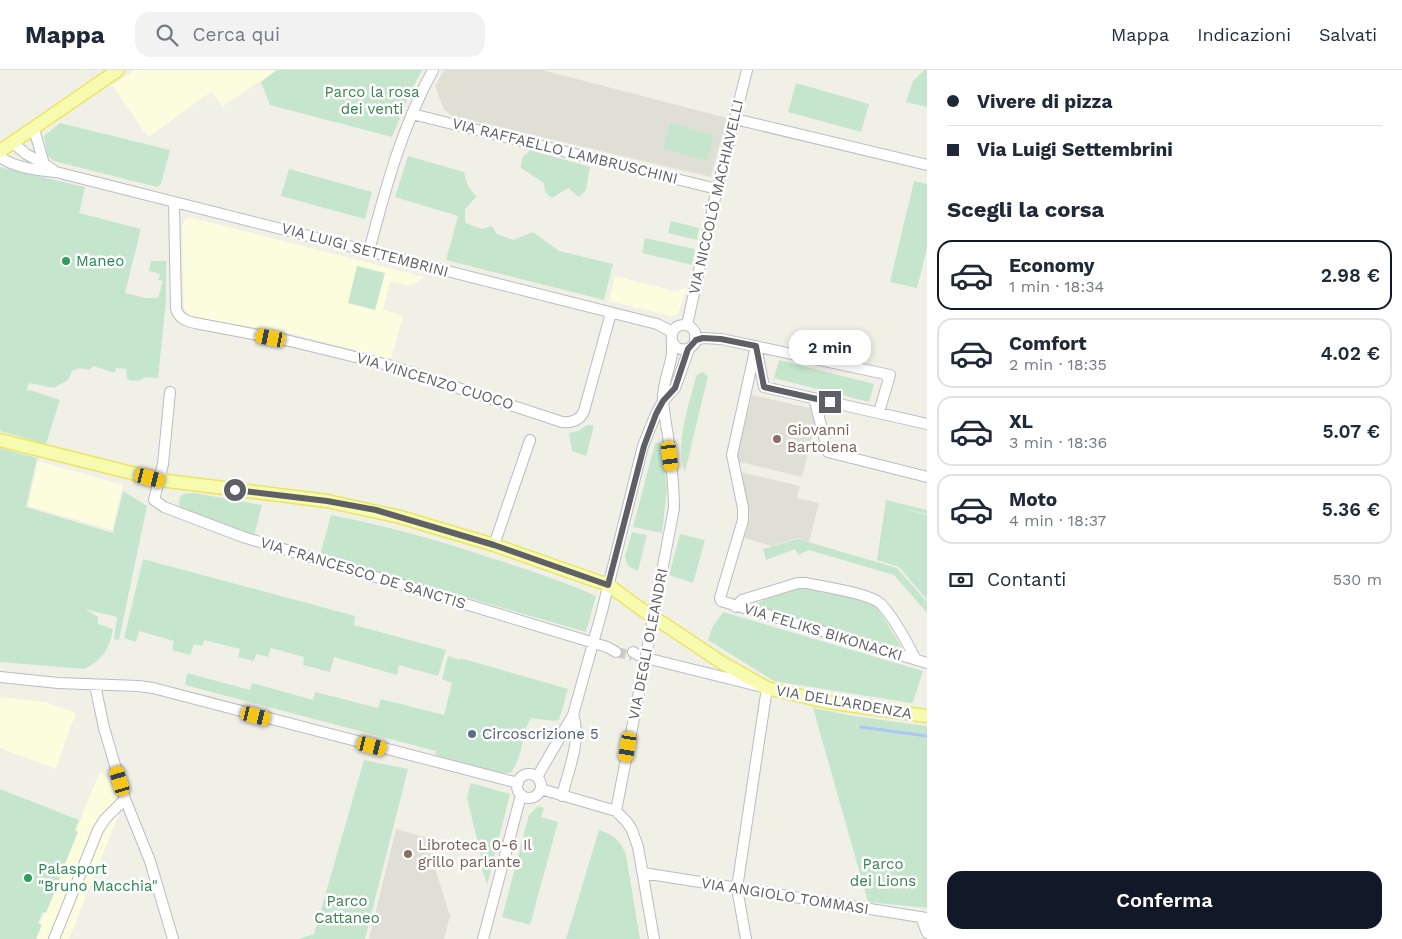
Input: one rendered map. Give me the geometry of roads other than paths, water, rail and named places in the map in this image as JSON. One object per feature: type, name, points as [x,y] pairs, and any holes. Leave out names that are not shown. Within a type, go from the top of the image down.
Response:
[{"type":"main road","points":[[0,151],[118,70]]},
{"type":"main road","points":[[0,440],[160,480],[196,486],[274,493],[359,507],[400,517],[494,545],[608,585],[648,614]]},
{"type":"main road","name":"VIA DELL'ARDENZA","points":[[661,622],[726,666],[767,688],[827,702],[927,716]]},
{"type":"street","points":[[369,251],[394,164],[412,114],[433,70]]},
{"type":"street","name":"VIA NICCOLÒ MACHIAVELLI","points":[[687,325],[717,189],[747,70]]},
{"type":"street","name":"VIA RAFFAELLO LAMBRUSCHINI","points":[[412,114],[717,189]]},
{"type":"street","points":[[735,119],[927,166]]},
{"type":"street","points":[[34,129],[44,164]]},
{"type":"street","name":"VIA LUIGI SETTEMBRINI","points":[[13,142],[26,154],[56,172]]},
{"type":"street","name":"VIA LUIGI SETTEMBRINI","points":[[0,157],[17,164],[56,172],[657,324],[672,336]]},
{"type":"street","name":"VIA VINCENZO CUOCO","points":[[174,202],[176,308],[181,317],[195,323],[290,342],[388,365],[566,422],[577,420],[584,410],[611,313]]},
{"type":"street","points":[[663,401],[663,384],[672,353],[672,336],[678,326],[687,325],[693,329],[696,340]]},
{"type":"street","points":[[672,336],[677,348],[681,350],[688,349]]},
{"type":"street","points":[[537,777],[573,715],[594,643],[644,446],[651,426],[663,401],[675,388],[688,349],[696,340],[703,338],[721,339],[890,375],[879,412]]},
{"type":"street","points":[[756,346],[764,387],[927,424]]},
{"type":"street","points":[[736,607],[722,602],[720,598],[743,520],[743,508],[732,455],[756,346]]},
{"type":"street","points":[[160,480],[170,392]]},
{"type":"street","points":[[814,398],[828,452],[927,477]]},
{"type":"street","name":"VIA DEGLI OLEANDRI","points":[[616,811],[674,508],[672,471],[663,401]]},
{"type":"street","points":[[494,545],[530,440]]},
{"type":"street","name":"VIA FRANCESCO DE SANCTIS","points":[[160,480],[154,500],[164,507],[234,533],[594,643]]},
{"type":"street","name":"VIA FELIKS BIKONACKI","points":[[916,660],[904,636],[880,604],[868,596],[798,583],[742,600],[736,607],[916,660],[927,663]]},
{"type":"street","points":[[594,643],[614,649]]},
{"type":"street","points":[[654,660],[767,688],[737,888],[746,939]]},
{"type":"street","points":[[0,676],[58,684],[153,688],[518,783]]},
{"type":"street","points":[[94,685],[104,728],[125,799],[150,861],[173,939]]},
{"type":"street","points":[[562,796],[576,738],[573,715]]},
{"type":"street","points":[[527,774],[532,774],[541,782],[541,789],[533,797],[523,796],[519,790],[518,783],[527,774]]},
{"type":"street","points":[[541,789],[616,811],[632,830],[638,847],[654,939]]},
{"type":"street","points":[[483,939],[520,799],[523,796]]},
{"type":"street","points":[[54,939],[98,830],[105,819],[125,799]]},
{"type":"street","name":"VIA ANGIOLO TOMMASI","points":[[643,873],[924,918]]},
{"type":"street","points":[[924,918],[927,933]]},
{"type":"waterway","points":[[861,727],[927,736]]},
{"type":"tunnel","points":[[616,652],[632,656]]},
{"type":"place","name":"Maneo","points":[[66,261]]},
{"type":"place","name":"Giovanni Bartolena","points":[[777,439]]},
{"type":"place","name":"Circoscrizione 5","points":[[472,734]]},
{"type":"place","name":"Libroteca 0-6 Il grillo parlante","points":[[408,854]]},
{"type":"place","name":"Palasport \"Bruno Macchia\"","points":[[28,878]]},
{"type":"park label","name":"Parco la rosa dei venti","points":[[372,100]]},
{"type":"park label","name":"Parco dei Lions","points":[[883,872]]},
{"type":"park label","name":"Parco Cattaneo","points":[[347,910]]}]
